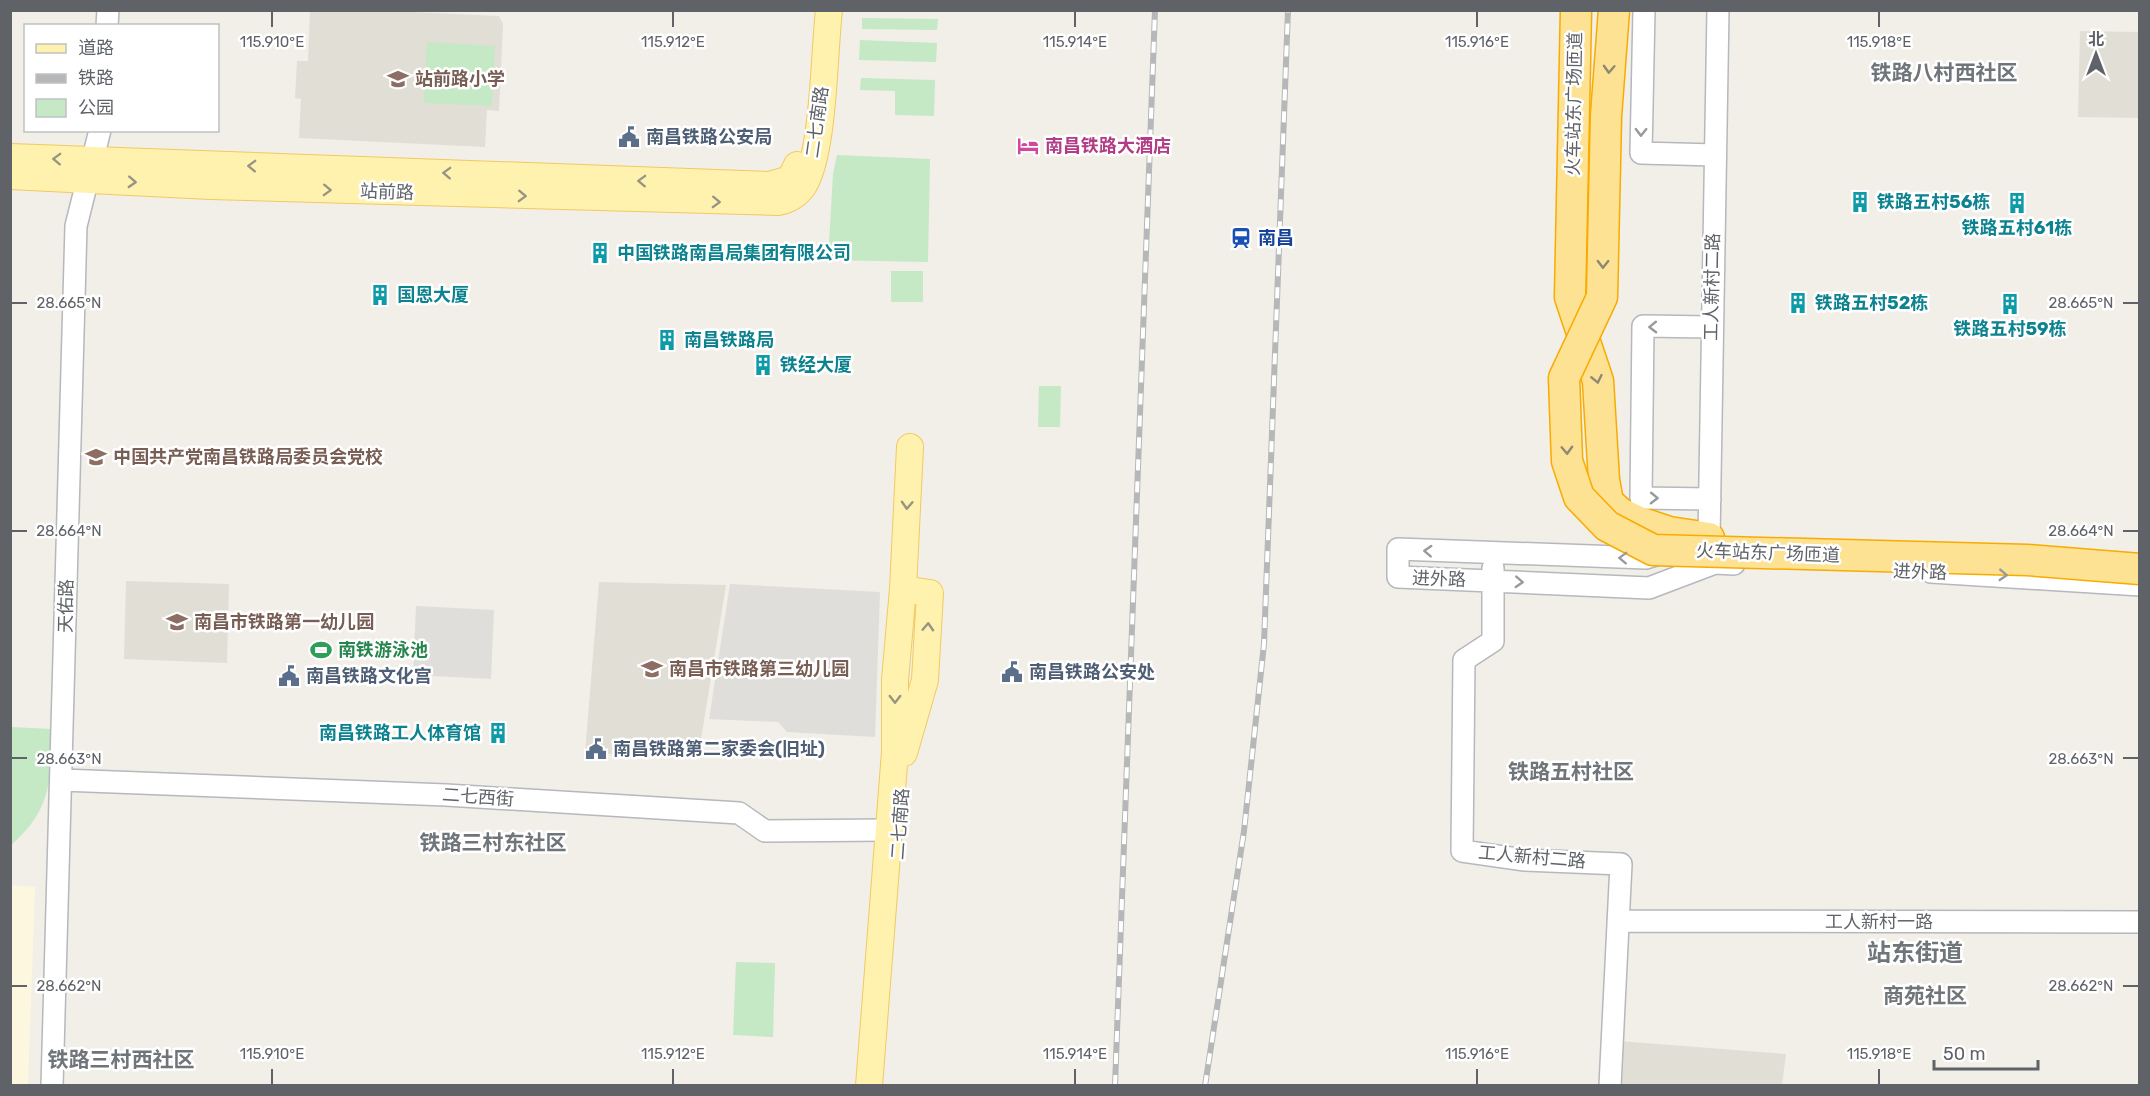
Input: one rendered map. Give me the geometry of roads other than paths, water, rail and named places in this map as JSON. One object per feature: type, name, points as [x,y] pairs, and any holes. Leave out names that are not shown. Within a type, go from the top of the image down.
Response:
[{"type":"highway","name":"火车站东广场匝道","points":[[1576,10],[1569,297],[1598,381],[1604,480],[1608,502],[1620,513],[1639,522],[1712,551]]},
{"type":"highway","name":"火车站东广场匝道","points":[[1614,10],[1606,116],[1602,297],[1564,378],[1568,461],[1579,497],[1607,526],[1653,550],[2027,560],[2139,569]]},
{"type":"main road","name":"二七南路","points":[[763,195],[784,182],[796,168],[813,66],[816,10]]},
{"type":"main road","name":"二七南路","points":[[763,195],[789,199],[800,190],[809,173],[821,98],[829,10]]},
{"type":"main road","name":"站前路","points":[[10,157],[91,170]]},
{"type":"main road","name":"站前路","points":[[10,176],[91,170],[763,195]]},
{"type":"main road","name":"二七南路","points":[[869,1086],[895,752],[895,680],[903,589],[910,447]]},
{"type":"main road","name":"二七南路","points":[[883,1086],[905,746],[925,680],[930,592],[903,589]]},
{"type":"street","points":[[1644,10],[1641,153],[1715,155]]},
{"type":"street","name":"工人新村二路","points":[[1712,551],[1711,327],[1718,10]]},
{"type":"street","name":"天佑路","points":[[52,1086],[76,226],[100,132]]},
{"type":"street","points":[[1710,499],[1641,498],[1643,326],[1711,327]]},
{"type":"street","name":"进外路","points":[[2139,556],[2006,548],[1712,551],[1646,558],[1398,549],[1398,577],[1649,588],[1712,551],[2139,585]]},
{"type":"street","name":"工人新村二路","points":[[1493,554],[1493,641],[1464,660],[1462,851],[1525,860],[1621,864],[1610,1086]]},
{"type":"street","name":"二七西街","points":[[62,780],[446,795],[739,813],[765,831],[889,830]]},
{"type":"street","name":"工人新村一路","points":[[1618,921],[2139,922]]},
{"type":"railway","points":[[1115,1086],[1155,10]]},
{"type":"railway","points":[[1205,1086],[1244,831],[1264,644],[1288,10]]},
{"type":"place","name":"站前路小学","points":[[398,79]]},
{"type":"place","name":"南昌铁路公安局","points":[[629,137]]},
{"type":"place","name":"南昌铁路大酒店","points":[[1028,146]]},
{"type":"place","name":"铁路五村56栋","points":[[1860,202]]},
{"type":"place","name":"铁路五村61栋","points":[[2017,203]]},
{"type":"place","name":"南昌","points":[[1241,238]]},
{"type":"place","name":"中国铁路南昌局集团有限公司","points":[[600,253]]},
{"type":"place","name":"国恩大厦","points":[[380,295]]},
{"type":"place","name":"铁路五村52栋","points":[[1798,303]]},
{"type":"place","name":"铁路五村59栋","points":[[2010,304]]},
{"type":"place","name":"南昌铁路局","points":[[667,340]]},
{"type":"place","name":"铁经大厦","points":[[763,365]]},
{"type":"place","name":"中国共产党南昌铁路局委员会党校","points":[[96,457]]},
{"type":"place","name":"南昌市铁路第一幼儿园","points":[[177,622]]},
{"type":"place","name":"南铁游泳池","points":[[321,650]]},
{"type":"place","name":"南昌市铁路第三幼儿园","points":[[652,669]]},
{"type":"place","name":"南昌铁路公安处","points":[[1012,672]]},
{"type":"place","name":"南昌铁路文化宫","points":[[289,676]]},
{"type":"place","name":"南昌铁路工人体育馆","points":[[498,733]]},
{"type":"place","name":"南昌铁路第二家委会(旧址)","points":[[596,749]]},
{"type":"district","name":"铁路八村西社区","points":[[1944,72]]},
{"type":"district","name":"铁路五村社区","points":[[1571,771]]},
{"type":"district","name":"铁路三村东社区","points":[[493,842]]},
{"type":"district","name":"站东街道","points":[[1915,953]]},
{"type":"district","name":"商苑社区","points":[[1925,995]]},
{"type":"district","name":"铁路三村西社区","points":[[121,1059]]}]
